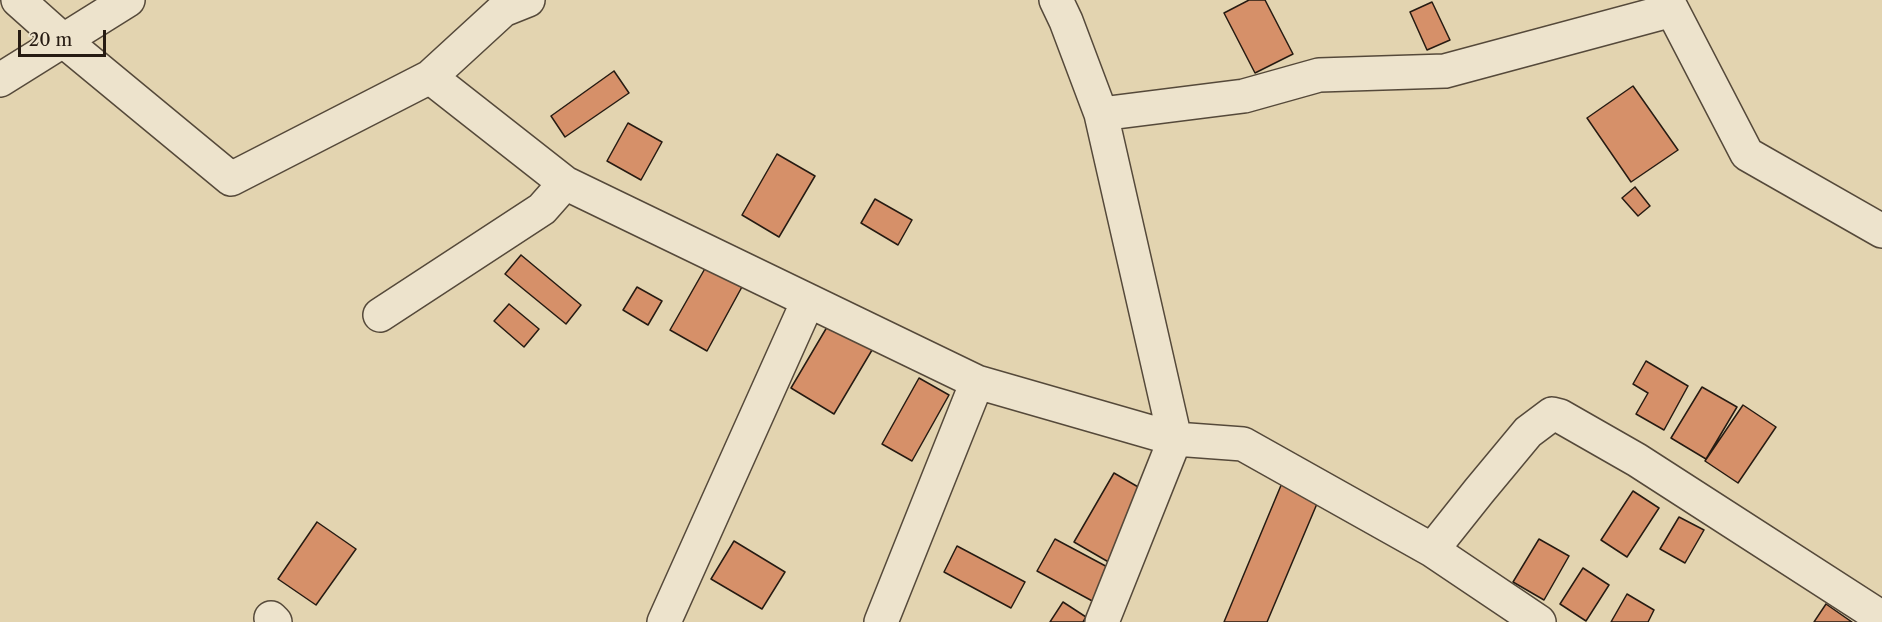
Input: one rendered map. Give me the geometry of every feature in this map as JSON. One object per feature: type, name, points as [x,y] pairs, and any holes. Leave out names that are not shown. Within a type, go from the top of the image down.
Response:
[{"type":"street","points":[[18,0],[64,42],[231,179],[430,77],[503,9],[528,0]]},
{"type":"street","points":[[0,80],[129,0]]},
{"type":"street","points":[[1056,0],[1101,114],[1176,439],[1102,622]]},
{"type":"street","points":[[1101,114],[1244,96],[1319,75],[1445,71],[1670,5],[1747,154],[1882,231]]},
{"type":"street","points":[[430,77],[565,183],[977,382],[1176,439],[1243,444],[1432,550],[1539,622]]},
{"type":"street","points":[[380,315],[542,209],[565,183]]},
{"type":"street","points":[[664,622],[808,301]]},
{"type":"street","points":[[881,622],[977,382]]},
{"type":"street","points":[[1432,550],[1528,432],[1552,414],[1560,416],[1637,460],[1882,618]]},
{"type":"building","points":[[1249,0],[1265,0],[1293,54],[1255,73],[1224,13]]},
{"type":"building","points":[[1432,2],[1450,40],[1427,50],[1410,12]]},
{"type":"building","points":[[614,71],[629,93],[565,137],[551,116]]},
{"type":"building","points":[[1633,86],[1678,150],[1631,182],[1587,118]]},
{"type":"building","points":[[628,123],[662,142],[641,180],[607,161]]},
{"type":"building","points":[[777,154],[815,176],[779,237],[742,215]]},
{"type":"building","points":[[1635,187],[1650,206],[1638,216],[1622,198]]},
{"type":"building","points":[[875,199],[912,220],[898,245],[861,223]]},
{"type":"building","points":[[521,255],[581,305],[566,324],[505,274]]},
{"type":"building","points":[[707,265],[743,285],[707,351],[670,330]]},
{"type":"building","points":[[637,287],[662,301],[648,325],[623,310]]},
{"type":"building","points":[[509,304],[539,329],[524,347],[494,321]]},
{"type":"building","points":[[830,322],[878,340],[834,414],[791,388]]},
{"type":"building","points":[[1646,361],[1688,386],[1664,430],[1636,414],[1648,393],[1633,384]]},
{"type":"building","points":[[919,378],[949,395],[912,461],[882,444]]},
{"type":"building","points":[[1702,387],[1737,407],[1706,459],[1671,438]]},
{"type":"building","points":[[1743,405],[1776,427],[1738,483],[1705,461]]},
{"type":"building","points":[[1114,473],[1152,495],[1112,564],[1074,542]]},
{"type":"building","points":[[1282,483],[1319,499],[1267,622],[1224,622]]},
{"type":"building","points":[[1633,491],[1659,508],[1627,557],[1601,540]]},
{"type":"building","points":[[1679,517],[1704,530],[1685,563],[1660,549]]},
{"type":"building","points":[[317,522],[356,549],[316,605],[278,579]]},
{"type":"building","points":[[1055,539],[1113,570],[1096,603],[1037,571]]},
{"type":"building","points":[[1539,539],[1569,556],[1544,600],[1513,582]]},
{"type":"building","points":[[734,541],[785,572],[762,609],[711,579]]},
{"type":"building","points":[[957,546],[1025,582],[1011,608],[944,572]]},
{"type":"building","points":[[1583,568],[1609,585],[1586,621],[1560,604]]},
{"type":"building","points":[[1627,594],[1654,610],[1648,622],[1611,622]]},
{"type":"building","points":[[1063,602],[1086,617],[1083,622],[1050,622]]},
{"type":"building","points":[[1826,604],[1852,622],[1814,622]]}]
